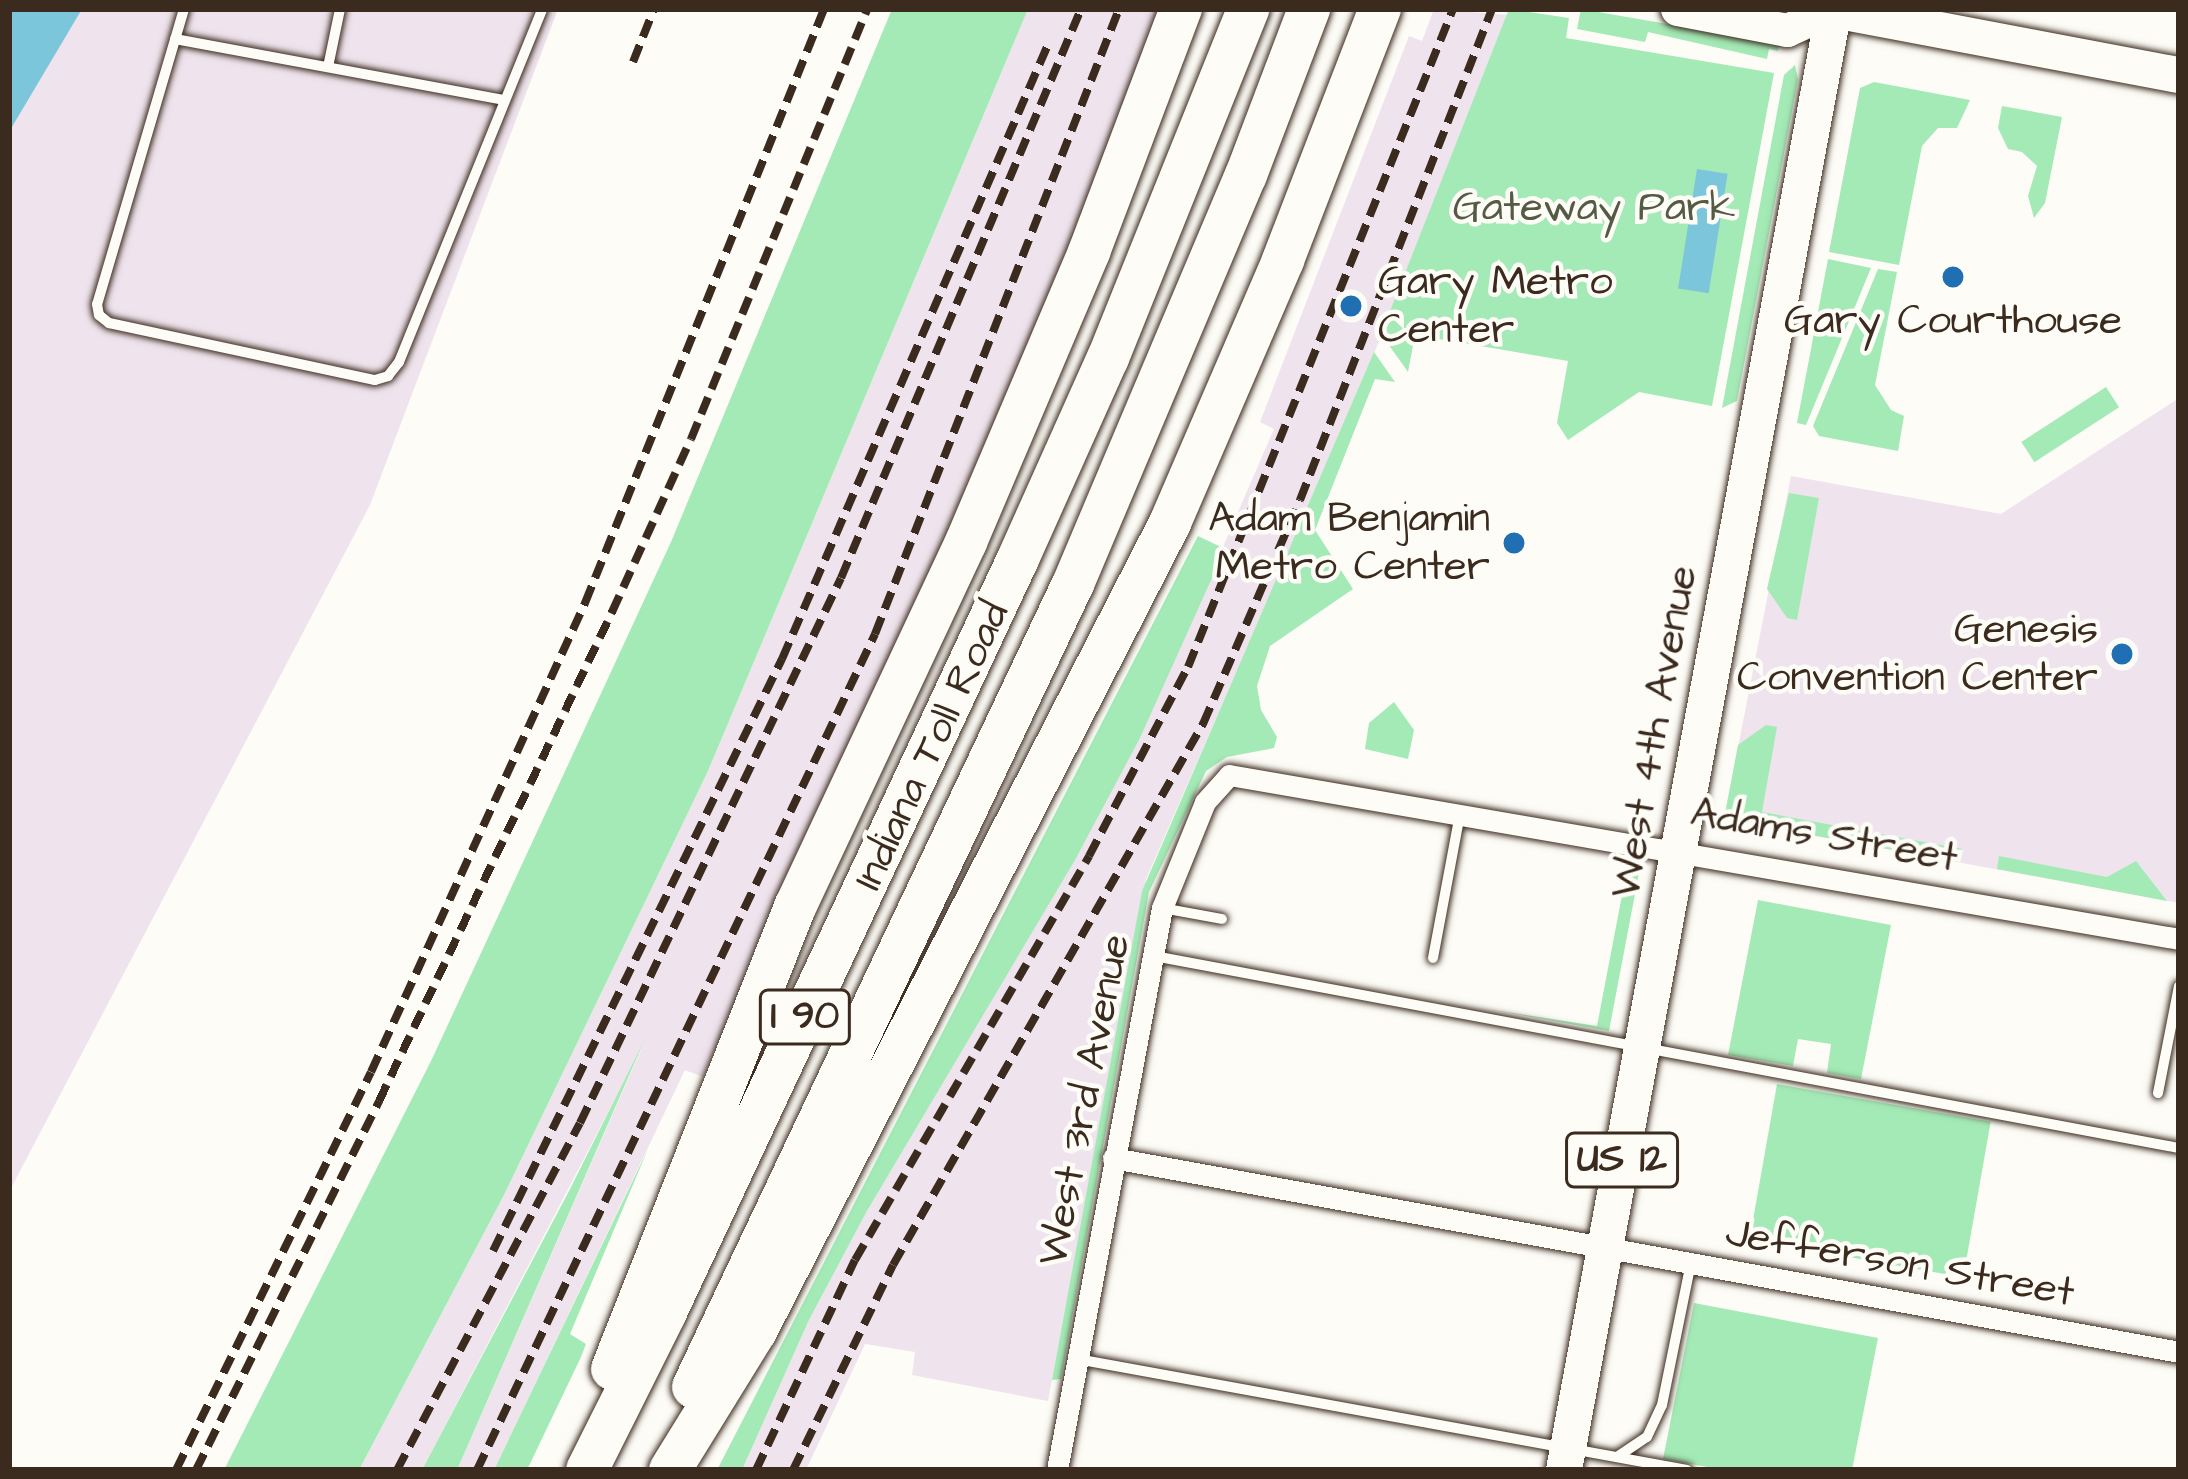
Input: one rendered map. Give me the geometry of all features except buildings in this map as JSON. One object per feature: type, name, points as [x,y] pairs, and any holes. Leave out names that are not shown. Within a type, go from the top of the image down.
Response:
[{"type":"highway","points":[[574,1470],[796,905],[975,522],[1090,252],[1181,9]]},
{"type":"highway","name":"Indiana Toll Road","points":[[587,1470],[695,1251],[1017,561],[1108,358],[1248,9]]},
{"type":"highway","name":"Indiana Toll Road","points":[[650,1470],[1073,584],[1238,195],[1310,9]]},
{"type":"highway","points":[[670,1470],[756,1331],[1170,523],[1283,260],[1380,9]]},
{"type":"main road","points":[[1677,9],[1787,29],[1834,10],[2179,75]]},
{"type":"main road","name":"West 4th Avenue","points":[[1566,1459],[1834,10]]},
{"type":"street","name":"Adams Street","points":[[1243,774],[2179,939]]},
{"type":"street","name":"West 3rd Avenue","points":[[1057,1470],[1162,908],[1212,789],[1229,775],[1243,774]]},
{"type":"street","name":"Jefferson Street","points":[[1113,1158],[1690,1267],[2179,1352]]},
{"type":"lane","points":[[184,9],[97,304],[99,315],[109,323],[375,380],[388,376],[399,362],[542,9]]},
{"type":"lane","points":[[328,68],[340,9]]},
{"type":"lane","points":[[175,39],[503,100]]},
{"type":"lane","points":[[1433,958],[1461,814]]},
{"type":"lane","points":[[1162,908],[1222,919]]},
{"type":"lane","points":[[1150,956],[2179,1148]]},
{"type":"lane","points":[[2158,1093],[2179,986]]},
{"type":"lane","points":[[1617,1457],[1647,1437],[1662,1405],[1690,1267]]},
{"type":"lane","points":[[1077,1359],[1566,1459],[1617,1457],[1687,1470]]},
{"type":"shaded area","points":[[9,9],[558,9],[370,505],[9,1192]]},
{"type":"shaded area","points":[[1028,9],[1168,9],[1001,417],[703,1077],[685,1070],[494,1470],[457,1470],[643,1045],[422,1470],[359,1470],[504,1195],[708,771]]},
{"type":"shaded area","points":[[1434,9],[1509,15],[1356,399],[1146,879],[1048,1401],[912,1375],[915,1352],[865,1344],[806,1470],[742,1470],[809,1320],[867,1211],[1140,738],[1274,429],[1260,422],[1409,36],[1422,41]]},
{"type":"shaded area","points":[[2179,398],[2179,903],[1724,819],[1791,476],[2001,514]]},
{"type":"green space","points":[[892,9],[1028,9],[708,771],[504,1195],[359,1470],[224,1470],[432,1059],[671,542]]},
{"type":"green space","name":"Gateway Park","points":[[1509,9],[1569,18],[1566,38],[1774,73],[1712,406],[1639,392],[1568,440],[1557,423],[1568,361],[1415,335],[1408,372],[1381,334]]},
{"type":"green space","points":[[1581,9],[1765,41],[1779,45],[1778,51],[1769,49],[1767,59],[1648,32],[1645,42],[1577,29]]},
{"type":"green space","points":[[1795,65],[1798,80],[1737,401],[1722,408],[1784,75]]},
{"type":"green space","points":[[1874,82],[1970,100],[1957,128],[1938,128],[1922,146],[1899,265],[1829,252],[1860,88]]},
{"type":"green space","points":[[2002,106],[2062,117],[2045,203],[2034,218],[2028,196],[2037,166],[2022,152],[2008,149],[1998,128]]},
{"type":"green space","points":[[1828,259],[1871,268],[1806,425],[1797,423]]},
{"type":"green space","points":[[1878,269],[1897,272],[1875,385],[1891,410],[1904,416],[1898,451],[1819,436],[1813,426]]},
{"type":"green space","points":[[1374,352],[1395,382],[1375,379],[1315,530],[1353,589],[1270,646],[1257,686],[1261,710],[1277,737],[1274,748],[1227,757],[1206,771],[1149,892],[1061,1379],[1052,1380],[1142,891]]},
{"type":"green space","points":[[2106,387],[2119,407],[2034,462],[2021,442]]},
{"type":"green space","points":[[1789,493],[1819,498],[1797,620],[1787,618],[1767,589]]},
{"type":"green space","points":[[1198,536],[1225,549],[1140,738],[1075,860],[867,1211],[809,1320],[742,1470],[717,1470]]},
{"type":"green space","points":[[1394,702],[1414,730],[1408,759],[1365,749],[1369,723]]},
{"type":"green space","points":[[1766,725],[1777,727],[1762,812],[1962,849],[1959,862],[1724,819],[1738,745]]},
{"type":"green space","points":[[1999,856],[2107,877],[2136,861],[2167,901],[1997,869]]},
{"type":"green space","points":[[1627,869],[1639,873],[1609,1031],[1487,1009],[1597,1026]]},
{"type":"green space","points":[[1758,900],[1891,925],[1861,1079],[1827,1073],[1831,1044],[1798,1039],[1793,1066],[1728,1055]]},
{"type":"green space","points":[[645,1039],[457,1470],[422,1470],[570,1189]]},
{"type":"green space","points":[[1777,1084],[1991,1122],[1963,1277],[1750,1240]]},
{"type":"green space","points":[[648,1149],[570,1334],[586,1344],[527,1470],[494,1470]]},
{"type":"green space","points":[[1694,1303],[1878,1338],[1852,1470],[1724,1470],[1663,1459]]},
{"type":"water","points":[[9,9],[82,9],[9,132]]},
{"type":"water","points":[[1697,169],[1728,174],[1709,293],[1678,289]]},
{"type":"railway","points":[[633,62],[654,9]]},
{"type":"railway","points":[[176,1470],[371,1072],[585,603],[824,9]]},
{"type":"railway","points":[[196,1470],[379,1101],[612,612],[691,439],[867,9]]},
{"type":"railway","points":[[397,1470],[580,1123],[841,578],[1081,9]]},
{"type":"railway","points":[[477,1470],[875,634],[1119,9]]},
{"type":"railway","points":[[756,1470],[855,1260],[1089,856],[1188,667],[1453,9]]},
{"type":"railway","points":[[793,1470],[893,1265],[1203,724],[1300,500],[1492,9]]},
{"type":"railway","points":[[493,1251],[782,659],[1047,47]]},
{"type":"place","name":"Gary Courthouse","points":[[1953,277]]},
{"type":"place","name":"Gary Metro Center","points":[[1351,306]]},
{"type":"place","name":"Adam Benjamin Metro Center","points":[[1514,543]]},
{"type":"place","name":"Genesis Convention Center","points":[[2122,654]]}]
